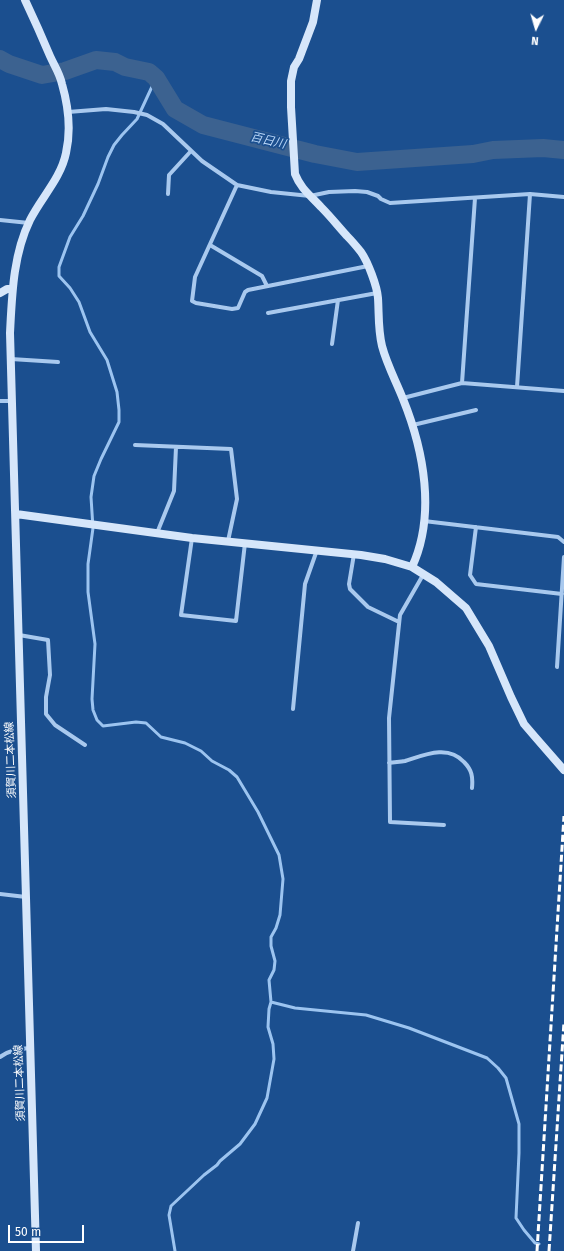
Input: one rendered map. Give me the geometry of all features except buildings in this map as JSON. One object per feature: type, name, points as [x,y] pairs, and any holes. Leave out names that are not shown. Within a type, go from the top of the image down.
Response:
[{"type":"street","name":"須賀川二本松線","points":[[25,0],[62,83],[67,112],[68,131],[66,153],[58,173],[29,224],[22,242],[12,289],[10,333],[36,1251]]},
{"type":"street","points":[[317,0],[313,22],[299,59],[294,67],[291,81],[295,174],[304,192],[321,207],[361,253],[372,275],[377,293],[378,322],[382,346],[403,398],[419,444],[426,489],[421,542],[412,568]]},
{"type":"street","points":[[67,112],[106,109],[147,114],[163,124],[202,161],[237,185],[270,192],[310,196],[329,192],[355,191],[367,192],[390,202],[530,194],[564,197]]},
{"type":"street","points":[[168,194],[169,175],[191,151]]},
{"type":"street","points":[[237,185],[195,277],[192,301],[196,304],[232,310],[238,308],[245,292],[248,290],[368,266]]},
{"type":"street","points":[[517,387],[530,194]]},
{"type":"street","points":[[462,383],[475,198]]},
{"type":"street","points":[[0,220],[29,224]]},
{"type":"street","points":[[210,245],[262,276],[267,286]]},
{"type":"street","points":[[0,293],[7,289],[12,289]]},
{"type":"street","points":[[268,313],[377,293]]},
{"type":"street","points":[[332,344],[338,300]]},
{"type":"street","points":[[11,359],[58,362]]},
{"type":"street","points":[[403,398],[462,383],[564,391]]},
{"type":"street","points":[[0,401],[12,401]]},
{"type":"street","points":[[413,425],[476,410]]},
{"type":"street","points":[[135,445],[231,449],[237,499],[228,541]]},
{"type":"street","points":[[157,534],[174,491],[176,447]]},
{"type":"street","points":[[16,514],[157,534],[354,554],[385,559],[412,568],[442,586],[466,608],[489,646],[511,698],[524,724],[564,770]]},
{"type":"street","points":[[423,521],[558,537],[564,542]]},
{"type":"street","points":[[476,527],[470,575],[476,584],[562,594]]},
{"type":"street","points":[[192,538],[181,615],[236,622],[245,543]]},
{"type":"street","points":[[294,709],[305,584],[317,550]]},
{"type":"street","points":[[354,554],[349,584],[350,590],[368,607],[399,622]]},
{"type":"street","points":[[557,667],[564,557]]},
{"type":"street","points":[[424,574],[400,615],[399,622],[389,718],[390,822],[444,826]]},
{"type":"street","points":[[19,635],[48,640],[50,675],[46,697],[46,714],[55,725],[85,745]]},
{"type":"street","points":[[389,763],[404,761],[425,754],[440,752],[452,753],[463,760],[469,767],[472,775],[472,788]]},
{"type":"street","points":[[0,894],[26,897]]},
{"type":"street","points":[[0,1057],[7,1052],[17,1049],[30,1048]]},
{"type":"street","points":[[353,1251],[358,1223]]},
{"type":"waterway","name":"百日川","points":[[0,59],[9,64],[42,75],[65,71],[96,60],[115,62],[125,67],[149,72],[156,78],[175,109],[203,125],[315,154],[357,162],[473,154],[493,150],[543,148],[564,150]]},
{"type":"waterway","points":[[156,78],[137,119],[114,145],[83,216],[70,237],[59,267],[59,276],[70,288],[79,302],[90,332],[107,360],[117,392],[119,410],[119,422],[94,476],[91,497],[93,528],[88,564],[88,592],[95,644],[92,699],[93,710],[97,720],[103,726],[136,722],[146,723],[161,737],[185,743],[201,751],[212,761],[229,770],[237,777],[258,812],[279,855],[283,879],[280,915],[276,928],[271,937],[271,946],[275,961],[274,970],[269,980],[271,1002],[268,1027],[273,1044],[274,1059],[267,1098],[255,1124],[240,1144],[171,1206],[169,1215],[175,1251]]},
{"type":"waterway","points":[[271,1002],[295,1008],[366,1015],[409,1028],[487,1058],[506,1078],[519,1124],[516,1218],[535,1243],[539,1244]]},
{"type":"railway","points":[[537,1251],[564,816]]},
{"type":"railway","points":[[549,1251],[564,1022]]}]
